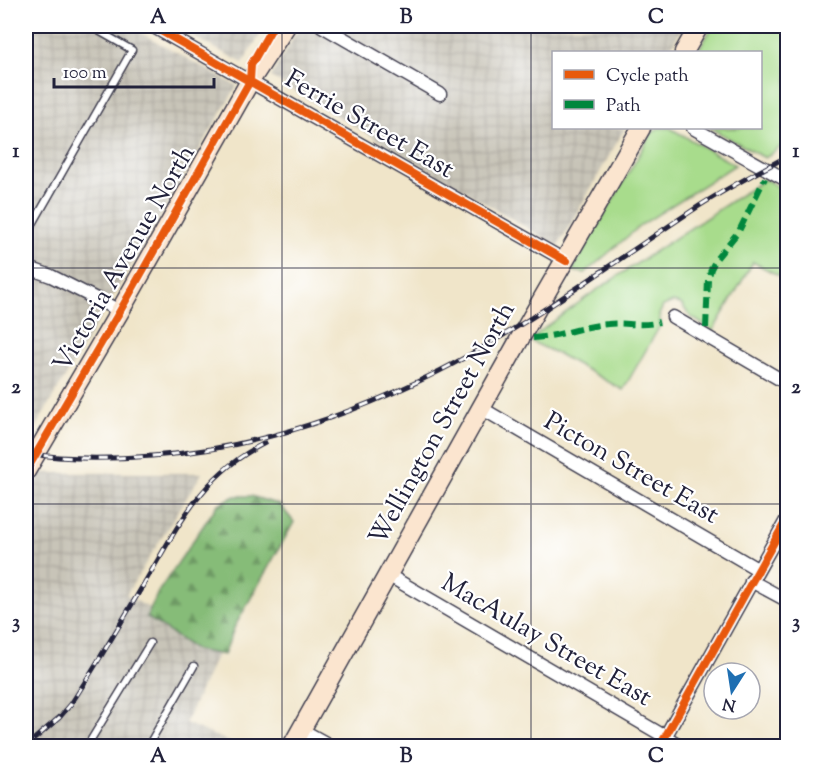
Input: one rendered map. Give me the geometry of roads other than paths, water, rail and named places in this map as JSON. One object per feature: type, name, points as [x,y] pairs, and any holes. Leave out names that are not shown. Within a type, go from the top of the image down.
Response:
[{"type":"main road","name":"Victoria Avenue North","points":[[26,471],[120,311],[250,81],[286,26]]},
{"type":"main road","points":[[685,51],[699,26]]},
{"type":"main road","name":"Wellington Street North","points":[[292,747],[481,408],[640,129]]},
{"type":"street","name":"Ferrie Street East","points":[[152,26],[566,261]]},
{"type":"street","points":[[322,26],[440,94]]},
{"type":"street","points":[[695,129],[788,182]]},
{"type":"street","points":[[26,267],[51,276],[120,311]]},
{"type":"street","points":[[673,317],[788,384]]},
{"type":"street","name":"Picton Street East","points":[[481,408],[757,569]]},
{"type":"street","points":[[663,742],[757,569],[788,518]]},
{"type":"street","name":"MacAulay Street East","points":[[388,575],[663,742],[681,747]]},
{"type":"street","points":[[751,581],[788,601]]},
{"type":"street","points":[[302,729],[331,747]]},
{"type":"lane","points":[[26,236],[132,50],[90,26]]},
{"type":"lane","points":[[87,747],[150,643]]},
{"type":"lane","points":[[148,747],[194,666]]},
{"type":"railway","points":[[26,453],[89,458],[186,453],[254,440],[354,409],[417,382],[488,344],[558,301],[704,203],[788,156]]},
{"type":"railway","points":[[26,746],[60,717],[71,704],[194,503],[224,470],[265,443]]}]
